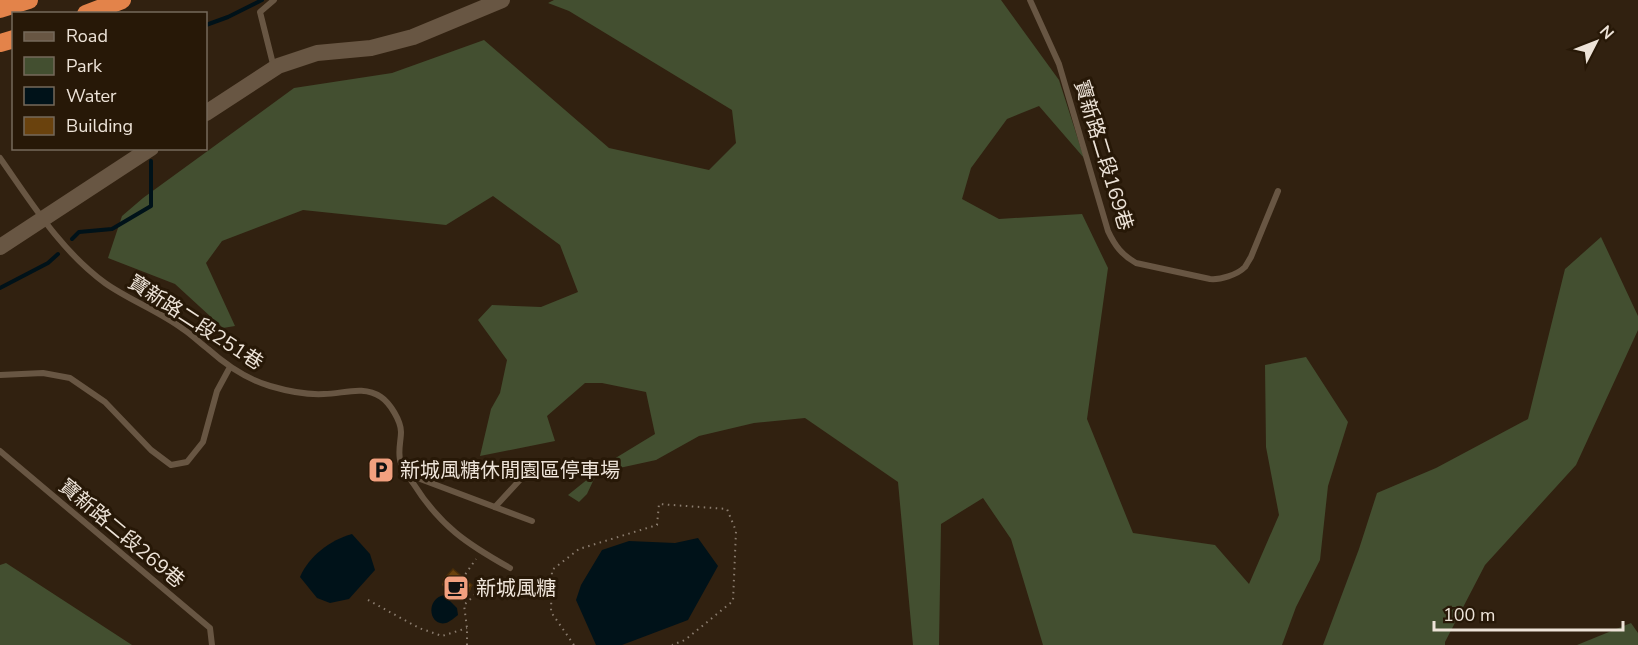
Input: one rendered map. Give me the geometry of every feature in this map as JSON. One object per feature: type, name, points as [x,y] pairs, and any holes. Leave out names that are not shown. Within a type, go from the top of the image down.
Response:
[{"type":"highway","points":[[0,9],[29,0]]},
{"type":"highway","points":[[91,12],[122,0]]},
{"type":"street","points":[[207,112],[274,68],[317,53],[371,48],[413,37],[502,0]]},
{"type":"street","points":[[0,247],[148,150]]},
{"type":"lane","points":[[274,0],[260,12],[274,68]]},
{"type":"lane","name":"寶新路二段169巷","points":[[1030,0],[1059,64],[1108,231],[1119,251],[1128,258],[1136,263],[1218,280],[1239,271],[1251,257],[1278,191]]},
{"type":"lane","name":"寶新路二段251巷","points":[[0,158],[43,219],[69,251],[115,290],[179,326],[230,367],[256,381],[284,390],[312,394],[354,391],[380,396],[390,405],[401,429],[400,462],[436,515],[451,531],[510,568]]},
{"type":"lane","points":[[0,375],[43,373],[70,378],[105,402],[151,450],[171,465],[187,462],[203,442],[217,391],[230,367]]},
{"type":"lane","name":"寶新路二段269巷","points":[[0,451],[210,628],[212,645]]},
{"type":"lane","points":[[495,507],[529,470],[570,474]]},
{"type":"lane","points":[[408,474],[532,521]]},
{"type":"path","points":[[574,645],[551,612],[552,570],[579,549],[657,525],[659,504],[727,509],[736,531],[733,601],[685,640],[672,645]]},
{"type":"path","points":[[459,582],[482,552]]},
{"type":"path","points":[[466,645],[467,628],[464,605],[480,590],[536,597],[552,588]]},
{"type":"path","points":[[368,600],[419,628],[442,636],[467,628]]},
{"type":"green space","points":[[554,0],[1001,0],[1059,80],[1084,158],[1039,106],[1007,119],[971,168],[962,199],[999,219],[1082,214],[1108,268],[1087,419],[1133,533],[1215,545],[1249,584],[1279,515],[1266,447],[1265,365],[1306,357],[1348,422],[1328,486],[1320,560],[1296,607],[1282,645],[1043,645],[1011,539],[983,498],[941,524],[939,645],[913,645],[898,482],[805,418],[754,423],[699,436],[656,460],[601,472],[579,502],[568,495],[609,462],[655,434],[646,392],[602,383],[585,383],[547,416],[555,441],[480,456],[491,409],[500,393],[507,360],[478,320],[492,305],[541,307],[578,292],[560,245],[493,196],[446,225],[303,210],[222,241],[206,263],[235,326],[223,328],[175,284],[108,258],[122,216],[143,198],[294,88],[392,73],[484,40],[609,148],[709,170],[736,143],[732,110],[569,11],[548,3]]},
{"type":"green space","points":[[1601,237],[1638,316],[1638,330],[1576,465],[1485,565],[1445,645],[1323,645],[1377,493],[1436,468],[1528,419],[1565,269]]},
{"type":"green space","points":[[6,563],[132,645],[0,645],[0,565]]},
{"type":"green space","points":[[1631,623],[1638,633],[1638,645],[1577,645]]},
{"type":"water","points":[[352,534],[370,554],[375,570],[349,599],[330,603],[317,598],[300,577],[304,569],[321,550],[336,540]]},
{"type":"water","points":[[698,538],[718,566],[688,620],[622,645],[596,645],[576,600],[581,585],[602,550],[629,541],[675,543]]},
{"type":"water","points":[[444,595],[457,608],[458,615],[448,622],[440,623],[436,621],[431,612],[434,602]]},
{"type":"building","points":[[453,569],[472,585],[463,596],[444,579]]},
{"type":"waterway","points":[[207,25],[262,0]]},
{"type":"waterway","points":[[72,239],[79,232],[112,229],[151,206],[151,161]]},
{"type":"waterway","points":[[0,288],[48,263],[58,254]]},
{"type":"place","name":"新城風糖休閒園區停車場","points":[[381,470]]},
{"type":"place","name":"新城風糖","points":[[456,588]]}]
